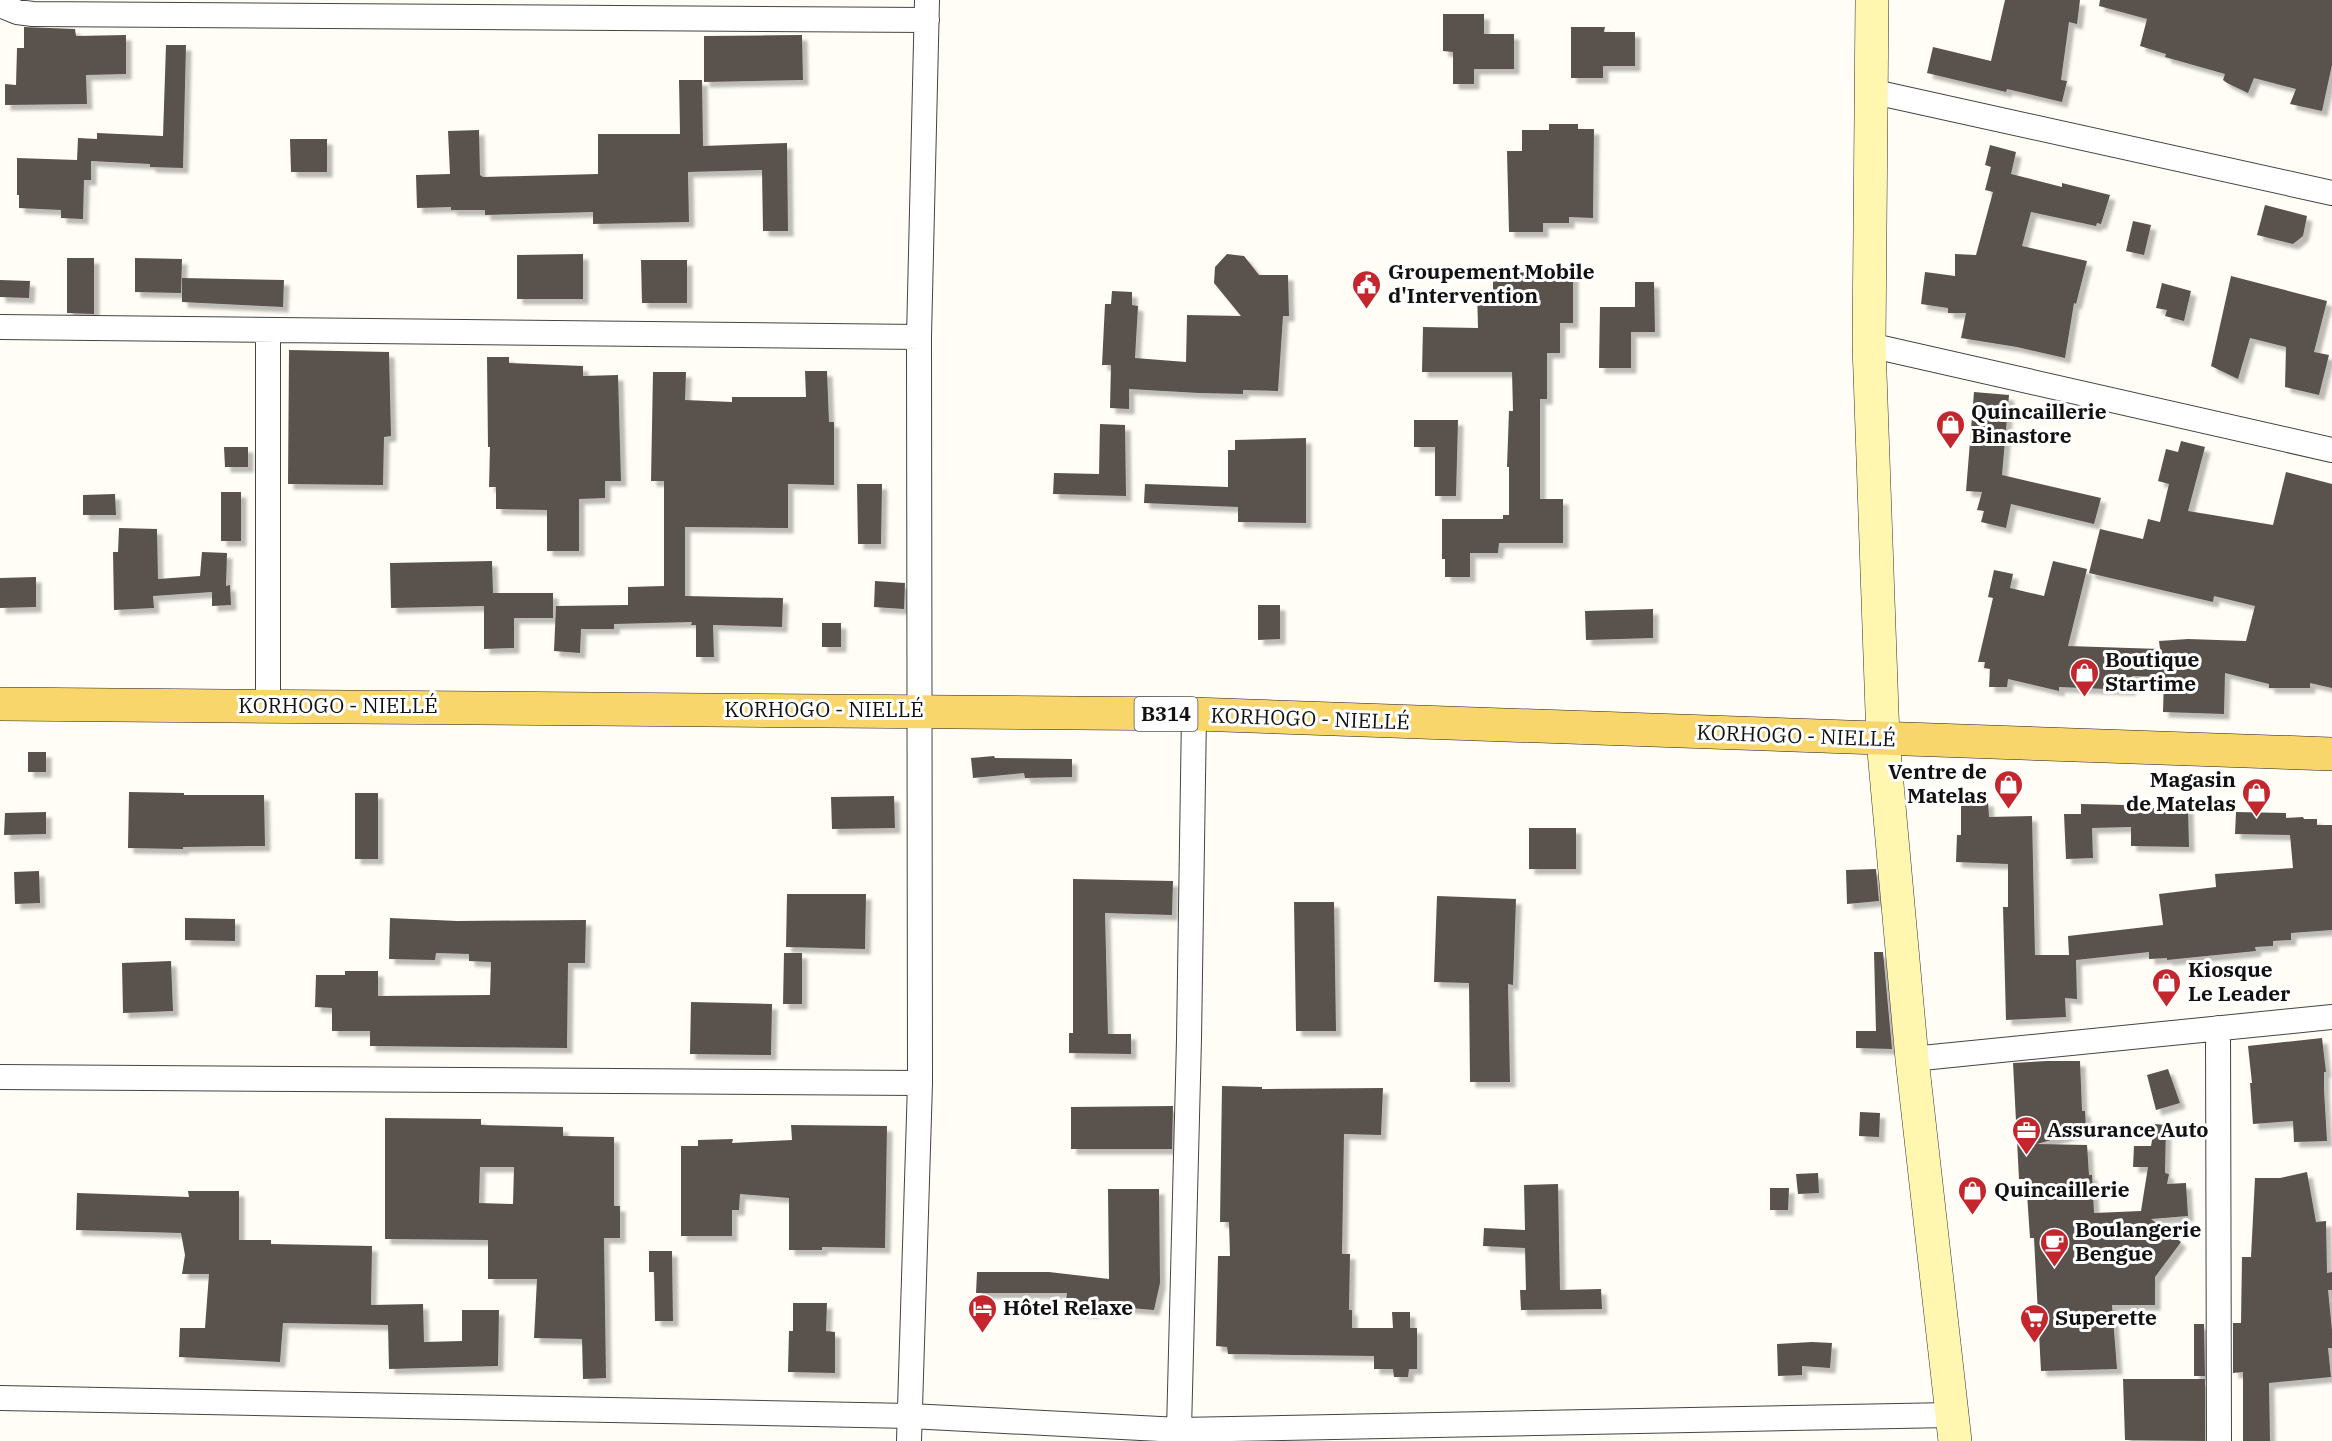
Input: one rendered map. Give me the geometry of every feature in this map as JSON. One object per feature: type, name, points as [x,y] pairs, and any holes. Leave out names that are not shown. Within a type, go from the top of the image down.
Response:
[{"type":"main road","name":"KORHOGO - NIELLÉ","points":[[0,704],[1194,714],[2332,754]]},
{"type":"street","points":[[0,1398],[910,1416],[1179,1430],[1953,1428],[1912,1059],[1883,740],[1869,345],[1872,0]]},
{"type":"street","points":[[0,5],[17,12],[33,14],[927,10],[919,337],[920,1083],[909,1441]]},
{"type":"street","points":[[1870,91],[2332,193]]},
{"type":"street","points":[[0,327],[919,337]]},
{"type":"street","points":[[268,330],[268,706]]},
{"type":"street","points":[[1869,345],[2332,450]]},
{"type":"street","points":[[1179,1430],[1189,1050],[1194,714]]},
{"type":"street","points":[[1912,1059],[2332,1017]]},
{"type":"street","points":[[2218,1028],[2219,1441]]},
{"type":"street","points":[[0,1077],[920,1083]]},
{"type":"building","points":[[2005,0],[2080,0],[2077,24],[2069,22],[2061,80],[2067,81],[2062,102],[2007,89],[2006,92],[1927,73],[1933,47],[1991,61]]},
{"type":"building","points":[[2100,0],[2332,0],[2332,65],[2322,111],[2290,104],[2296,89],[2254,78],[2248,93],[2223,80],[2225,74],[2165,57],[2166,54],[2140,46],[2147,19],[2099,6]]},
{"type":"building","points":[[1443,14],[1484,14],[1484,34],[1514,34],[1514,69],[1474,69],[1474,84],[1453,84],[1453,52],[1443,51]]},
{"type":"building","points":[[24,27],[75,29],[76,36],[126,35],[126,74],[86,75],[87,104],[5,105],[5,84],[16,85],[17,48],[24,48]]},
{"type":"building","points":[[1571,27],[1605,27],[1604,32],[1635,32],[1635,66],[1603,66],[1603,78],[1571,78]]},
{"type":"building","points":[[802,35],[803,80],[704,82],[704,36]]},
{"type":"building","points":[[166,45],[186,45],[183,168],[91,161],[91,180],[84,180],[83,219],[61,218],[61,210],[19,208],[17,158],[77,160],[78,138],[97,139],[97,133],[163,136]]},
{"type":"building","points":[[679,80],[702,80],[703,146],[787,143],[788,231],[763,231],[762,170],[688,172],[689,222],[593,224],[593,212],[485,215],[485,210],[451,210],[451,207],[417,208],[416,175],[450,174],[448,131],[479,130],[480,175],[483,177],[598,174],[598,134],[680,134]]},
{"type":"building","points":[[1549,124],[1578,124],[1578,129],[1594,129],[1593,218],[1569,217],[1569,223],[1543,223],[1543,232],[1509,232],[1507,151],[1522,151],[1522,130],[1549,130]]},
{"type":"building","points":[[290,139],[327,139],[327,172],[291,172]]},
{"type":"building","points":[[1990,145],[2016,152],[2011,174],[2062,187],[2062,183],[2110,195],[2101,224],[2097,223],[2096,226],[2031,212],[2022,246],[2087,261],[2076,304],[2074,303],[2065,358],[1961,338],[1966,313],[1948,313],[1948,308],[1921,304],[1925,272],[1955,276],[1955,254],[1976,255],[1993,192],[1985,190],[1991,167],[1985,165]]},
{"type":"building","points":[[2265,205],[2307,216],[2303,236],[2293,244],[2257,235]]},
{"type":"building","points":[[2133,221],[2151,225],[2144,255],[2126,251]]},
{"type":"building","points":[[583,254],[583,299],[517,299],[517,255]]},
{"type":"building","points":[[1227,254],[1244,256],[1259,275],[1288,275],[1289,316],[1283,316],[1278,391],[1243,390],[1243,394],[1129,389],[1129,409],[1110,408],[1111,365],[1102,365],[1105,304],[1111,304],[1112,291],[1132,292],[1132,305],[1138,306],[1135,358],[1186,362],[1187,315],[1241,316],[1214,283],[1215,267]]},
{"type":"building","points":[[67,258],[94,258],[94,314],[67,313]]},
{"type":"building","points":[[135,258],[182,259],[181,293],[135,292]]},
{"type":"building","points":[[641,260],[687,260],[687,303],[642,303]]},
{"type":"building","points":[[1493,272],[1573,273],[1573,323],[1560,323],[1560,353],[1547,353],[1547,399],[1540,399],[1540,499],[1563,499],[1563,543],[1499,543],[1498,553],[1470,553],[1470,577],[1445,577],[1445,559],[1442,559],[1442,519],[1503,519],[1503,515],[1509,515],[1509,467],[1507,467],[1509,411],[1513,411],[1512,372],[1422,372],[1423,327],[1478,328],[1477,290],[1493,290]]},
{"type":"building","points":[[2231,276],[2327,301],[2314,352],[2329,355],[2319,395],[2285,387],[2286,347],[2250,338],[2238,379],[2211,366]]},
{"type":"building","points":[[182,278],[284,280],[283,307],[182,302]]},
{"type":"building","points":[[0,280],[30,281],[29,298],[0,297]]},
{"type":"building","points":[[1635,282],[1654,282],[1655,332],[1631,332],[1631,368],[1599,368],[1600,307],[1635,307]]},
{"type":"building","points":[[2162,283],[2191,291],[2184,321],[2165,316],[2167,310],[2156,308]]},
{"type":"building","points":[[289,350],[389,352],[391,436],[384,437],[383,485],[288,484]]},
{"type":"building","points":[[487,357],[509,357],[509,363],[583,366],[583,376],[618,375],[621,481],[605,481],[605,498],[579,499],[579,551],[547,551],[547,510],[496,509],[496,487],[489,487]]},
{"type":"building","points":[[805,371],[827,371],[829,422],[834,422],[834,485],[788,484],[788,528],[685,527],[685,596],[783,598],[782,627],[713,625],[714,657],[696,657],[696,625],[691,625],[692,622],[614,624],[614,629],[581,629],[580,653],[554,651],[556,606],[628,605],[628,587],[664,586],[664,481],[651,481],[653,372],[686,372],[685,400],[732,402],[732,397],[806,397]]},
{"type":"building","points":[[1974,392],[2009,395],[2002,475],[2101,498],[2094,524],[2011,504],[2006,528],[1981,522],[1984,511],[1977,510],[1982,492],[1966,491]]},
{"type":"building","points":[[1414,420],[1458,420],[1456,496],[1435,496],[1435,447],[1414,447]]},
{"type":"building","points":[[1100,424],[1125,425],[1126,496],[1053,494],[1054,473],[1099,474]]},
{"type":"building","points":[[1306,438],[1306,523],[1238,522],[1238,507],[1144,503],[1145,484],[1228,487],[1228,450],[1235,450],[1235,440]]},
{"type":"building","points":[[2181,441],[2205,447],[2188,511],[2273,525],[2286,472],[2332,484],[2332,688],[2310,683],[2310,688],[2269,688],[2269,684],[2225,673],[2224,714],[2163,712],[2164,677],[2132,676],[2130,690],[2059,687],[2059,691],[2008,679],[2007,687],[1989,687],[1990,669],[1984,668],[1985,662],[1978,662],[1993,598],[1988,597],[1994,570],[2013,574],[2010,588],[2044,596],[2053,561],[2087,569],[2068,646],[2160,649],[2159,641],[2188,639],[2246,641],[2255,606],[2214,596],[2213,602],[2089,573],[2100,529],[2143,539],[2148,519],[2160,522],[2169,484],[2158,481],[2166,449],[2178,452]]},
{"type":"building","points":[[224,447],[248,447],[248,467],[225,467]]},
{"type":"building","points":[[857,484],[882,484],[881,544],[858,544]]},
{"type":"building","points":[[221,492],[241,492],[241,541],[221,541]]},
{"type":"building","points":[[115,494],[116,515],[83,515],[83,495]]},
{"type":"building","points":[[119,528],[157,529],[158,579],[200,576],[202,552],[227,553],[226,586],[230,585],[231,605],[212,606],[212,592],[153,596],[154,608],[114,610],[113,552],[118,552]]},
{"type":"building","points":[[492,561],[493,593],[553,593],[553,618],[514,618],[514,648],[484,649],[484,606],[391,608],[390,563]]},
{"type":"building","points":[[36,577],[36,607],[0,608],[0,578]]},
{"type":"building","points":[[875,581],[905,583],[904,609],[874,607]]},
{"type":"building","points":[[1258,605],[1280,605],[1280,639],[1258,640]]},
{"type":"building","points":[[1653,609],[1653,638],[1586,640],[1585,611]]},
{"type":"building","points":[[822,623],[841,623],[841,647],[822,647]]},
{"type":"building","points":[[28,752],[46,752],[46,772],[28,772]]},
{"type":"building","points":[[994,756],[995,758],[1072,759],[1072,777],[1025,778],[1024,773],[973,778],[971,758]]},
{"type":"building","points":[[129,792],[264,795],[265,846],[183,847],[183,849],[128,848]]},
{"type":"building","points":[[355,793],[378,793],[378,859],[355,859]]},
{"type":"building","points":[[894,796],[895,828],[832,829],[831,797]]},
{"type":"building","points":[[1988,801],[1989,817],[2032,816],[2035,955],[2069,955],[2068,936],[2163,925],[2159,894],[2216,887],[2215,874],[2293,868],[2290,835],[2235,834],[2236,812],[2286,813],[2286,818],[2317,819],[2317,825],[2332,825],[2332,930],[2291,933],[2291,940],[2273,941],[2273,946],[2255,947],[2256,951],[2167,960],[2167,958],[2149,959],[2149,952],[2076,960],[2077,999],[2065,998],[2066,1017],[2006,1020],[2003,907],[2008,907],[2008,864],[1956,862],[1957,835],[1961,835],[1961,802]]},
{"type":"building","points":[[2081,804],[2126,805],[2126,809],[2188,807],[2189,847],[2131,846],[2131,827],[2092,828],[2093,858],[2066,859],[2064,814],[2081,814]]},
{"type":"building","points":[[46,812],[46,834],[4,835],[5,813]]},
{"type":"building","points":[[1529,828],[1576,828],[1576,869],[1529,869]]},
{"type":"building","points":[[1876,869],[1879,901],[1847,904],[1846,870]]},
{"type":"building","points":[[39,871],[40,903],[15,904],[14,872]]},
{"type":"building","points":[[1073,879],[1173,881],[1172,915],[1105,913],[1108,1034],[1131,1034],[1131,1054],[1069,1053],[1069,1033],[1073,1033]]},
{"type":"building","points":[[787,894],[866,894],[865,949],[786,947]]},
{"type":"building","points":[[1437,896],[1516,899],[1513,985],[1508,984],[1510,1082],[1470,1082],[1469,983],[1434,982]]},
{"type":"building","points":[[1294,902],[1334,902],[1336,1031],[1296,1031]]},
{"type":"building","points":[[185,918],[235,919],[235,941],[185,940]]},
{"type":"building","points":[[390,918],[457,921],[586,920],[585,963],[568,963],[567,1048],[370,1046],[370,1031],[332,1031],[332,1008],[315,1007],[316,975],[345,975],[345,971],[378,971],[378,996],[490,995],[491,962],[469,961],[469,954],[436,953],[435,960],[389,959]]},
{"type":"building","points":[[1874,952],[1883,952],[1892,1049],[1856,1048],[1856,1031],[1876,1031]]},
{"type":"building","points":[[784,953],[802,953],[802,1004],[783,1004]]},
{"type":"building","points":[[171,961],[173,1011],[123,1013],[122,963]]},
{"type":"building","points":[[691,1002],[772,1004],[771,1055],[690,1054]]},
{"type":"building","points":[[2322,1038],[2326,1072],[2324,1072],[2324,1090],[2327,1141],[2294,1142],[2293,1121],[2253,1124],[2248,1046]]},
{"type":"building","points":[[2080,1061],[2082,1111],[2085,1111],[2086,1130],[2037,1144],[2087,1145],[2089,1175],[2092,1175],[2094,1213],[2141,1211],[2148,1167],[2133,1167],[2134,1146],[2151,1146],[2155,1124],[2166,1125],[2165,1173],[2169,1174],[2167,1184],[2186,1183],[2188,1216],[2151,1219],[2181,1242],[2155,1277],[2155,1305],[2112,1305],[2117,1369],[2041,1371],[2034,1238],[2030,1238],[2026,1179],[2019,1179],[2013,1063]]},
{"type":"building","points":[[2168,1069],[2180,1103],[2156,1110],[2147,1075]]},
{"type":"building","points":[[1222,1086],[1262,1087],[1262,1089],[1383,1088],[1381,1135],[1344,1134],[1342,1254],[1350,1254],[1349,1310],[1352,1310],[1352,1328],[1393,1328],[1392,1312],[1410,1312],[1410,1328],[1417,1328],[1417,1369],[1409,1369],[1408,1377],[1394,1377],[1393,1369],[1374,1369],[1374,1356],[1228,1354],[1227,1347],[1216,1346],[1218,1256],[1230,1256],[1229,1222],[1220,1222]]},
{"type":"building","points":[[1173,1106],[1172,1149],[1071,1149],[1071,1107]]},
{"type":"building","points":[[1860,1112],[1880,1113],[1879,1137],[1859,1136]]},
{"type":"building","points":[[385,1118],[481,1119],[481,1125],[563,1127],[563,1136],[614,1137],[614,1206],[620,1206],[620,1238],[604,1238],[606,1378],[583,1379],[582,1339],[534,1338],[537,1279],[488,1279],[488,1240],[385,1239]],"holes":[[[480,1167],[514,1167],[513,1204],[479,1203]]]},
{"type":"building","points":[[791,1125],[887,1126],[885,1248],[822,1247],[822,1250],[789,1250],[789,1198],[740,1194],[739,1210],[732,1210],[732,1236],[681,1236],[681,1146],[698,1146],[698,1140],[733,1139],[732,1143],[792,1140]]},
{"type":"building","points":[[2307,1172],[2316,1222],[2326,1221],[2327,1273],[2332,1272],[2332,1290],[2328,1290],[2332,1330],[2332,1348],[2328,1348],[2331,1377],[2269,1383],[2270,1441],[2243,1441],[2243,1372],[2233,1373],[2233,1323],[2241,1323],[2242,1257],[2251,1257],[2255,1178],[2280,1178]]},
{"type":"building","points":[[1818,1173],[1819,1193],[1798,1194],[1796,1174]]},
{"type":"building","points":[[1558,1184],[1560,1290],[1601,1289],[1602,1309],[1521,1310],[1520,1290],[1526,1290],[1525,1248],[1483,1246],[1484,1228],[1525,1230],[1524,1185]]},
{"type":"building","points":[[1770,1188],[1789,1188],[1788,1210],[1770,1210]]},
{"type":"building","points":[[1108,1189],[1159,1189],[1160,1283],[1154,1310],[1094,1305],[1094,1313],[1065,1310],[1067,1293],[976,1293],[977,1272],[1049,1272],[1109,1279]]},
{"type":"building","points":[[188,1191],[239,1191],[239,1240],[271,1240],[271,1244],[372,1246],[371,1305],[423,1304],[424,1342],[462,1341],[462,1310],[499,1310],[498,1366],[389,1369],[388,1325],[283,1323],[280,1362],[179,1357],[180,1328],[205,1328],[209,1274],[182,1274],[185,1255],[181,1233],[76,1230],[77,1193],[189,1197]]},
{"type":"building","points":[[649,1251],[672,1251],[673,1321],[655,1321],[654,1272],[649,1272]]},
{"type":"building","points":[[793,1303],[827,1303],[826,1331],[835,1332],[835,1373],[788,1372],[789,1331],[793,1331]]},
{"type":"building","points":[[2194,1324],[2204,1324],[2205,1376],[2194,1376]]},
{"type":"building","points":[[1832,1343],[1830,1368],[1802,1366],[1802,1375],[1778,1376],[1777,1344]]},
{"type":"building","points":[[2123,1379],[2205,1379],[2205,1441],[2125,1440]]},
{"type":"place","name":"Groupement Mobile d'Intervention","points":[[1367,310]]},
{"type":"place","name":"Quincaillerie Binastore","points":[[1950,450]]},
{"type":"place","name":"Boutique Startime","points":[[2084,698]]},
{"type":"place","name":"Ventre de Matelas","points":[[2008,810]]},
{"type":"place","name":"Magasin de Matelas","points":[[2257,818]]},
{"type":"place","name":"Kiosque Le Leader","points":[[2167,1008]]},
{"type":"place","name":"Assurance Auto","points":[[2026,1156]]},
{"type":"place","name":"Quincaillerie","points":[[1973,1216]]},
{"type":"place","name":"Boulangerie Bengue","points":[[2054,1268]]},
{"type":"place","name":"Hôtel Relaxe","points":[[982,1334]]},
{"type":"place","name":"Superette","points":[[2034,1344]]}]
